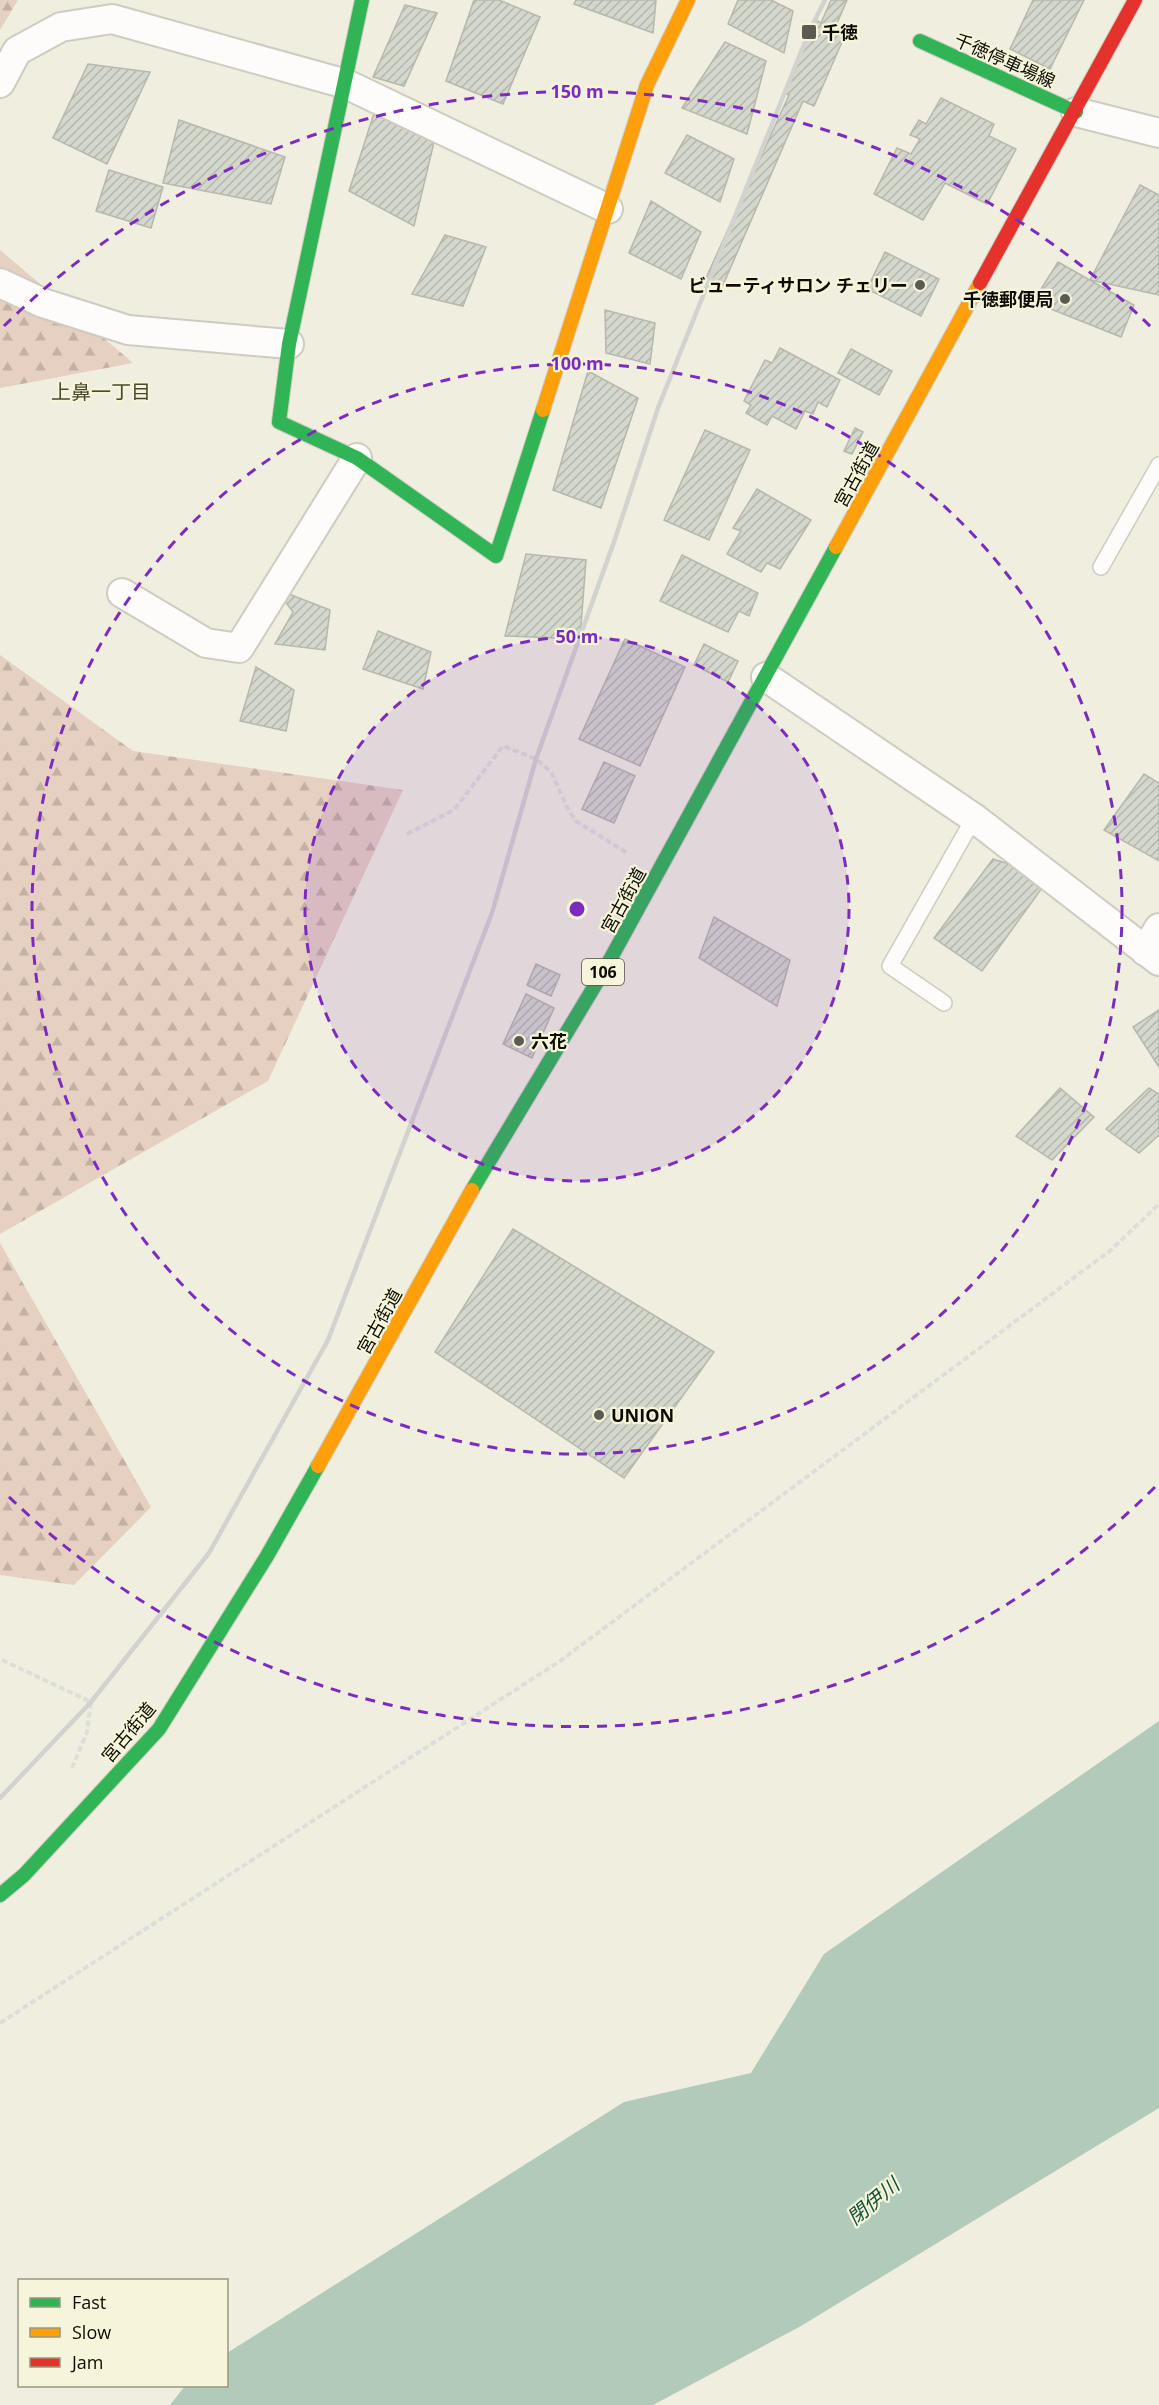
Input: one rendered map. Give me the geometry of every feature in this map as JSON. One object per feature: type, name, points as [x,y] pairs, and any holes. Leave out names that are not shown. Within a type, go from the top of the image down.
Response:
[{"type":"main road","points":[[362,0],[289,344],[279,422],[357,458],[496,556],[647,85],[688,0]]},
{"type":"main road","name":"宮古街道","points":[[0,1895],[24,1875],[159,1729],[267,1556],[505,1131],[606,967],[1076,112],[1135,0]]},
{"type":"main road","name":"千徳停車場線","points":[[920,41],[1076,112]]},
{"type":"street","points":[[0,83],[17,51],[62,27],[112,19],[346,84],[608,209]]},
{"type":"street","points":[[1076,112],[1159,133]]},
{"type":"street","points":[[0,283],[43,303],[128,330],[289,344]]},
{"type":"street","points":[[122,593],[206,643],[239,648],[357,458]]},
{"type":"street","points":[[766,676],[974,818],[1155,947]]},
{"type":"lane","points":[[1101,567],[1159,465]]},
{"type":"lane","points":[[944,1002],[890,966],[974,818]]},
{"type":"path","points":[[407,834],[454,810],[503,746],[536,759],[551,772],[576,821],[658,873]]},
{"type":"path","points":[[0,2023],[560,1661],[1111,1250],[1159,1204]]},
{"type":"path","points":[[2,1660],[91,1702],[87,1732],[71,1772],[92,1801]]},
{"type":"green space","points":[[0,0],[18,0],[0,30]]},
{"type":"green space","points":[[0,250],[133,363],[0,388]]},
{"type":"green space","points":[[0,655],[133,751],[403,790],[268,1081],[0,1234]]},
{"type":"green space","points":[[0,1243],[151,1507],[74,1585],[0,1575]]},
{"type":"water","name":"閉伊川","points":[[1159,1721],[1159,2108],[801,2326],[653,2405],[170,2405],[184,2387],[228,2387],[228,2352],[624,2102],[751,2073],[824,1954]]},
{"type":"building","points":[[474,0],[499,0],[540,17],[503,104],[446,81]]},
{"type":"building","points":[[576,0],[656,0],[653,33],[574,4]]},
{"type":"building","points":[[738,0],[771,0],[793,11],[784,53],[728,24]]},
{"type":"building","name":"千徳","points":[[831,0],[847,0],[835,28],[846,33],[814,106],[803,101],[723,285],[706,278],[789,95],[784,93],[815,20],[821,23]]},
{"type":"building","points":[[1033,0],[1084,0],[1050,69],[1010,49]]},
{"type":"building","points":[[405,5],[437,13],[404,86],[373,77]]},
{"type":"building","points":[[725,42],[766,61],[747,134],[682,108]]},
{"type":"building","points":[[88,64],[150,72],[107,164],[53,138]]},
{"type":"building","points":[[941,98],[994,124],[989,136],[1016,149],[987,204],[945,183],[923,220],[874,194],[897,148],[911,154],[920,139],[910,135],[919,120],[926,124]]},
{"type":"building","points":[[376,107],[435,138],[414,226],[349,191]]},
{"type":"building","points":[[179,120],[285,157],[271,204],[163,183]]},
{"type":"building","points":[[687,135],[734,159],[720,202],[665,173]]},
{"type":"building","points":[[109,170],[163,187],[151,228],[96,211]]},
{"type":"building","points":[[1140,185],[1159,195],[1159,295],[1090,280]]},
{"type":"building","points":[[651,201],[701,232],[681,279],[629,253]]},
{"type":"building","points":[[445,235],[486,247],[463,306],[412,294]]},
{"type":"building","points":[[885,252],[939,279],[921,316],[867,289]]},
{"type":"building","points":[[1058,262],[1134,305],[1121,337],[1033,302]]},
{"type":"building","points":[[605,310],[655,323],[650,364],[606,353]]},
{"type":"building","points":[[780,348],[840,380],[827,407],[818,402],[813,414],[805,411],[796,429],[772,416],[767,425],[746,413],[751,405],[744,401],[765,360],[772,363]]},
{"type":"building","points":[[851,349],[892,371],[879,395],[838,373]]},
{"type":"building","points":[[588,371],[638,398],[601,508],[553,490]]},
{"type":"building","points":[[855,428],[863,432],[852,454],[844,451]]},
{"type":"building","points":[[705,430],[750,450],[709,540],[664,520]]},
{"type":"building","points":[[757,489],[811,520],[780,569],[767,563],[761,572],[727,554],[741,531],[733,528]]},
{"type":"building","points":[[526,554],[586,560],[580,639],[505,636]]},
{"type":"building","points":[[682,555],[758,593],[749,616],[739,611],[728,632],[660,601]]},
{"type":"building","points":[[276,589],[330,610],[325,650],[275,644],[293,612]]},
{"type":"building","points":[[378,631],[431,652],[423,689],[363,669]]},
{"type":"building","points":[[625,639],[685,667],[640,766],[579,739]]},
{"type":"building","points":[[704,644],[738,661],[728,682],[694,665]]},
{"type":"building","points":[[256,667],[294,690],[286,731],[240,721]]},
{"type":"building","points":[[604,762],[635,776],[614,823],[582,809]]},
{"type":"building","points":[[1144,774],[1159,783],[1159,861],[1104,830]]},
{"type":"building","points":[[993,859],[1050,877],[982,971],[934,938]]},
{"type":"building","points":[[714,917],[790,960],[777,1006],[699,958]]},
{"type":"building","points":[[536,964],[560,975],[551,996],[527,985]]},
{"type":"building","points":[[526,994],[554,1008],[532,1058],[503,1044]]},
{"type":"building","points":[[1159,1010],[1159,1067],[1133,1027]]},
{"type":"building","points":[[1060,1088],[1094,1117],[1052,1160],[1016,1136]]},
{"type":"building","points":[[1149,1088],[1159,1094],[1159,1135],[1139,1153],[1106,1129]]},
{"type":"building","name":"UNION","points":[[513,1229],[714,1352],[624,1478],[435,1352]]},
{"type":"railway","points":[[0,1798],[91,1702],[209,1553],[328,1340],[492,913],[536,759],[615,539],[658,408],[809,32],[825,0]]},
{"type":"traffic: fast","points":[[362,0],[289,344],[279,422],[357,458],[496,556],[543,410]]},
{"type":"traffic: fast","points":[[920,41],[1076,112]]},
{"type":"traffic: fast","points":[[472,1190],[606,967],[836,547]]},
{"type":"traffic: fast","points":[[0,1895],[24,1875],[159,1729],[267,1556],[318,1466]]},
{"type":"traffic: slow","points":[[543,410],[647,85],[688,0]]},
{"type":"traffic: slow","points":[[836,547],[980,283]]},
{"type":"traffic: slow","points":[[318,1466],[472,1190]]},
{"type":"traffic: jam","points":[[980,283],[1135,0]]},
{"type":"place","name":"千徳","points":[[809,32]]},
{"type":"place","name":"ビューティサロン チェリー","points":[[920,285]]},
{"type":"place","name":"千徳郵便局","points":[[1065,299]]},
{"type":"place","name":"六花","points":[[519,1041]]},
{"type":"place","name":"UNION","points":[[599,1415]]},
{"type":"district","name":"上鼻一丁目","points":[[101,391]]}]
